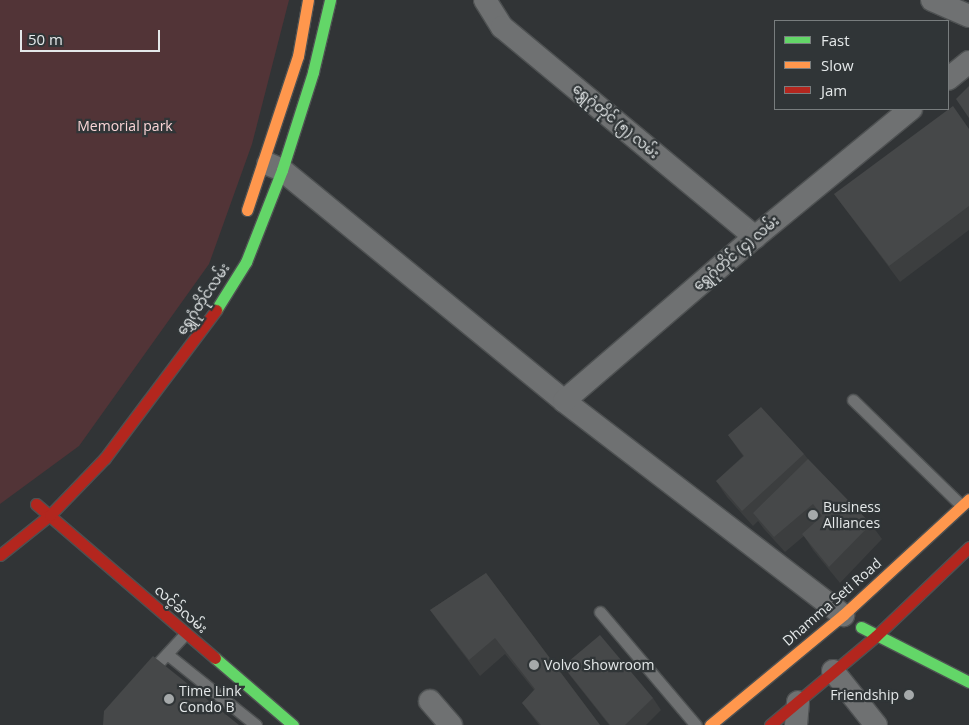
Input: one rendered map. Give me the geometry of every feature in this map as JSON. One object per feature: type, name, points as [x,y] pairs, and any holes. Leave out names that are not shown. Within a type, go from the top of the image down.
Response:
[{"type":"main road","name":"ရွှေဂုံတိုင်လမ်း","points":[[0,555],[50,516],[106,458],[212,316],[246,262],[273,166],[298,56],[308,0]]},
{"type":"main road","name":"ရွှေဂုံတိုင်လမ်း","points":[[244,218],[273,166],[313,72],[330,0]]},
{"type":"main road","name":"Dhamma Seti Road","points":[[710,725],[843,615],[965,502]]},
{"type":"main road","name":"လင့်ခ်လမ်း","points":[[36,503],[293,725]]},
{"type":"main road","points":[[770,725],[876,636],[969,547]]},
{"type":"main road","points":[[843,615],[876,636],[969,682]]},
{"type":"street","name":"ရွှေဂုံတိုင် (၅) လမ်း","points":[[485,0],[502,27],[755,237]]},
{"type":"street","points":[[932,0],[969,16]]},
{"type":"street","points":[[949,78],[969,62]]},
{"type":"street","name":"ရွှေဂုံတိုင် (၄) လမ်း","points":[[564,401],[755,237],[911,110]]},
{"type":"street","points":[[273,166],[564,401],[843,615]]},
{"type":"street","points":[[833,671],[876,725]]},
{"type":"street","points":[[430,701],[452,725]]},
{"type":"street","points":[[796,725],[798,702]]},
{"type":"lane","points":[[852,400],[965,502]]},
{"type":"lane","points":[[600,612],[696,725]]},
{"type":"lane","points":[[142,682],[186,633]]},
{"type":"lane","points":[[167,654],[256,725]]},
{"type":"green space","name":"Memorial park","points":[[0,0],[289,0],[252,144],[209,264],[79,446],[0,504]]},
{"type":"building","points":[[969,86],[969,118],[956,99]]},
{"type":"building","points":[[953,106],[969,129],[969,206],[889,266],[834,194]]},
{"type":"building","points":[[761,407],[804,454],[742,511],[716,481],[744,456],[728,435]]},
{"type":"building","points":[[808,459],[871,524],[829,567],[802,534],[822,516],[813,504],[774,537],[753,513]]},
{"type":"building","name":"Volvo Showroom","points":[[486,573],[600,725],[541,725],[522,703],[535,689],[495,638],[469,660],[430,610]]},
{"type":"building","points":[[600,635],[653,698],[625,725],[610,725],[563,666]]},
{"type":"building","name":"Time Link Condo B","points":[[153,656],[239,725],[103,725],[104,711]]},
{"type":"traffic: fast","points":[[216,310],[246,262],[282,170],[313,72],[330,0]]},
{"type":"traffic: fast","points":[[861,627],[969,682]]},
{"type":"traffic: fast","points":[[215,658],[293,725]]},
{"type":"traffic: slow","points":[[247,210],[298,56],[308,0]]},
{"type":"traffic: slow","points":[[710,725],[843,615],[969,499]]},
{"type":"traffic: jam","points":[[0,555],[50,515],[105,458],[216,310]]},
{"type":"traffic: jam","points":[[36,504],[215,658]]},
{"type":"traffic: jam","points":[[770,725],[876,636],[969,547]]},
{"type":"place","name":"Business Alliances","points":[[813,515]]},
{"type":"place","name":"Volvo Showroom","points":[[534,665]]},
{"type":"place","name":"Friendship","points":[[909,695]]},
{"type":"place","name":"Time Link Condo B","points":[[169,699]]}]
